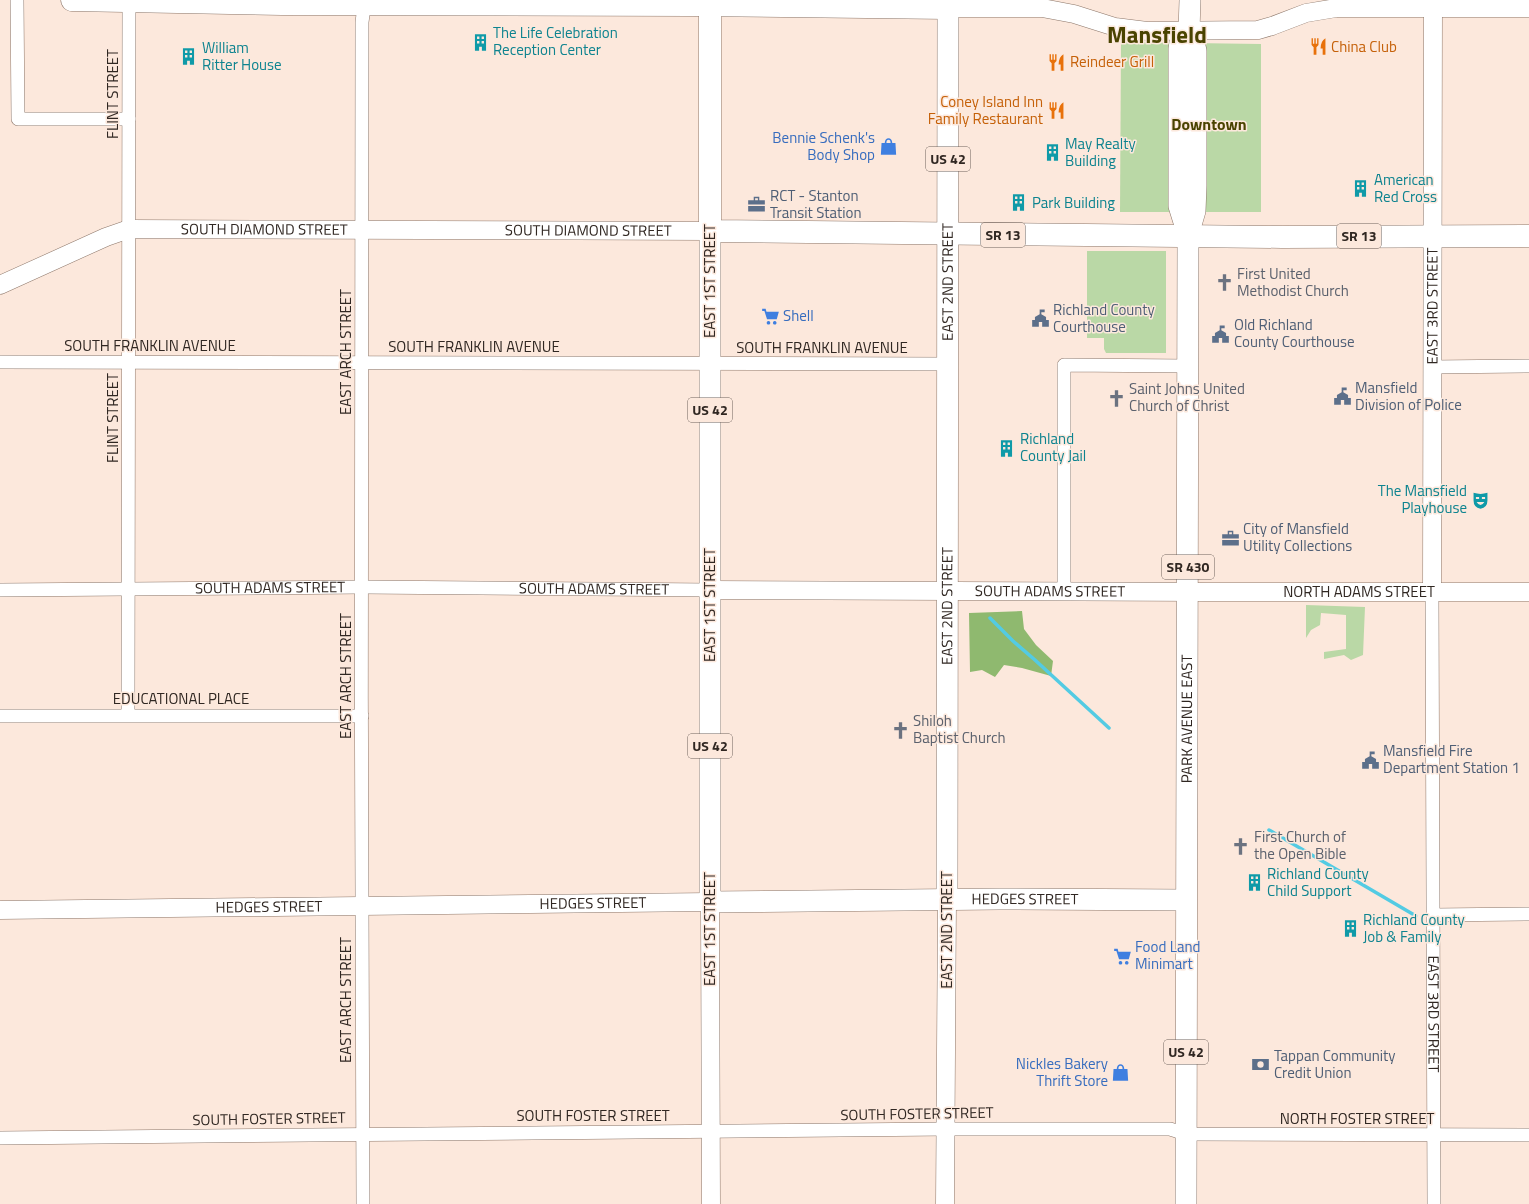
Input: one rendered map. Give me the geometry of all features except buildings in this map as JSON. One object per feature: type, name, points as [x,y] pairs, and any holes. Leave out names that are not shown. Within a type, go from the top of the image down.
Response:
[{"type":"highway","points":[[72,0],[948,4]]},
{"type":"highway","name":"EAST 1ST STREET","points":[[710,3],[710,231]]},
{"type":"highway","name":"SOUTH DIAMOND STREET","points":[[710,231],[1188,235]]},
{"type":"highway","name":"SR 13","points":[[1188,235],[1288,237],[1529,236]]},
{"type":"main road","name":"SR 430","points":[[1190,0],[1190,31]]},
{"type":"main road","name":"EAST 2ND STREET","points":[[947,900],[948,4]]},
{"type":"main road","name":"PARK AVENUE EAST","points":[[1186,1204],[1188,235],[1195,211],[1196,186],[1196,51],[1190,31]]},
{"type":"main road","name":"EAST 1ST STREET","points":[[710,231],[710,902]]},
{"type":"main road","name":"HEDGES STREET","points":[[710,902],[1186,900]]},
{"type":"street","points":[[17,0],[18,119],[129,119]]},
{"type":"street","name":"FLINT STREET","points":[[128,715],[129,1]]},
{"type":"street","name":"EAST ARCH STREET","points":[[363,1204],[361,906],[362,22],[364,2]]},
{"type":"street","points":[[948,4],[1042,8],[1074,14],[1109,25],[1147,31],[1265,29],[1306,13],[1336,8],[1433,4],[1529,8]]},
{"type":"street","name":"EAST 3RD STREET","points":[[1433,4],[1432,592],[1434,1204]]},
{"type":"street","name":"SOUTH DIAMOND STREET","points":[[0,285],[106,237],[129,229],[710,231]]},
{"type":"street","name":"SOUTH FRANKLIN AVENUE","points":[[0,362],[948,364]]},
{"type":"street","points":[[1064,591],[1064,365],[1188,366]]},
{"type":"street","points":[[1432,366],[1529,366]]},
{"type":"street","name":"SOUTH ADAMS STREET","points":[[0,590],[362,587],[1188,592]]},
{"type":"street","name":"NORTH ADAMS STREET","points":[[1188,592],[1529,592]]},
{"type":"street","name":"EDUCATIONAL PLACE","points":[[0,716],[362,716]]},
{"type":"street","name":"EAST 2ND STREET","points":[[945,1204],[947,900]]},
{"type":"street","name":"HEDGES STREET","points":[[0,910],[710,902]]},
{"type":"street","name":"EAST 1ST STREET","points":[[710,902],[711,1204]]},
{"type":"street","points":[[1434,915],[1529,914]]},
{"type":"street","name":"SOUTH FOSTER STREET","points":[[0,1138],[946,1128],[1170,1129],[1186,1134]]},
{"type":"street","name":"NORTH FOSTER STREET","points":[[1186,1134],[1529,1135]]},
{"type":"green space","points":[[1121,42],[1261,44],[1261,212],[1120,212]]},
{"type":"green space","points":[[1087,251],[1166,251],[1166,353],[1106,353],[1104,349],[1104,338],[1087,338]]},
{"type":"green space","points":[[1306,605],[1365,607],[1363,655],[1351,660],[1344,655],[1324,659],[1324,652],[1346,649],[1346,615],[1321,613],[1320,625],[1311,630],[1306,638]]},
{"type":"green space","points":[[1022,611],[1024,629],[1036,645],[1053,661],[1051,676],[1004,665],[995,677],[982,670],[970,672],[969,613]]},
{"type":"waterway","points":[[990,618],[1013,641],[1109,728]]},
{"type":"waterway","points":[[1269,830],[1416,916]]},
{"type":"place","name":"The Life Celebration Reception Center","points":[[480,42]]},
{"type":"place","name":"China Club","points":[[1318,47]]},
{"type":"place","name":"William Ritter House","points":[[189,57]]},
{"type":"place","name":"Reindeer Grill","points":[[1057,62]]},
{"type":"place","name":"Coney Island Inn Family Restaurant","points":[[1056,111]]},
{"type":"place","name":"Bennie Schenk's Body Shop","points":[[888,147]]},
{"type":"place","name":"May Realty Building","points":[[1052,153]]},
{"type":"place","name":"American Red Cross","points":[[1361,189]]},
{"type":"place","name":"Park Building","points":[[1019,203]]},
{"type":"place","name":"RCT - Stanton Transit Station","points":[[757,205]]},
{"type":"place","name":"First United Methodist Church","points":[[1224,283]]},
{"type":"place","name":"Shell","points":[[770,316]]},
{"type":"place","name":"Richland County Courthouse","points":[[1040,319]]},
{"type":"place","name":"Old Richland County Courthouse","points":[[1221,334]]},
{"type":"place","name":"Mansfield Division of Police","points":[[1342,397]]},
{"type":"place","name":"Saint Johns United Church of Christ","points":[[1116,398]]},
{"type":"place","name":"Richland County Jail","points":[[1007,448]]},
{"type":"place","name":"The Mansfield Playhouse","points":[[1480,500]]},
{"type":"place","name":"City of Mansfield Utility Collections","points":[[1230,538]]},
{"type":"place","name":"Shiloh Baptist Church","points":[[900,730]]},
{"type":"place","name":"Mansfield Fire Department Station 1","points":[[1370,760]]},
{"type":"place","name":"First Church of the Open Bible","points":[[1241,846]]},
{"type":"place","name":"Richland County Child Support","points":[[1254,883]]},
{"type":"place","name":"Richland County Job & Family","points":[[1350,929]]},
{"type":"place","name":"Food Land Minimart","points":[[1122,956]]},
{"type":"place","name":"Tappan Community Credit Union","points":[[1261,1065]]},
{"type":"place","name":"Nickles Bakery Thrift Store","points":[[1121,1073]]},
{"type":"district","name":"Mansfield","points":[[1157,35]]},
{"type":"district","name":"Downtown","points":[[1209,124]]}]
